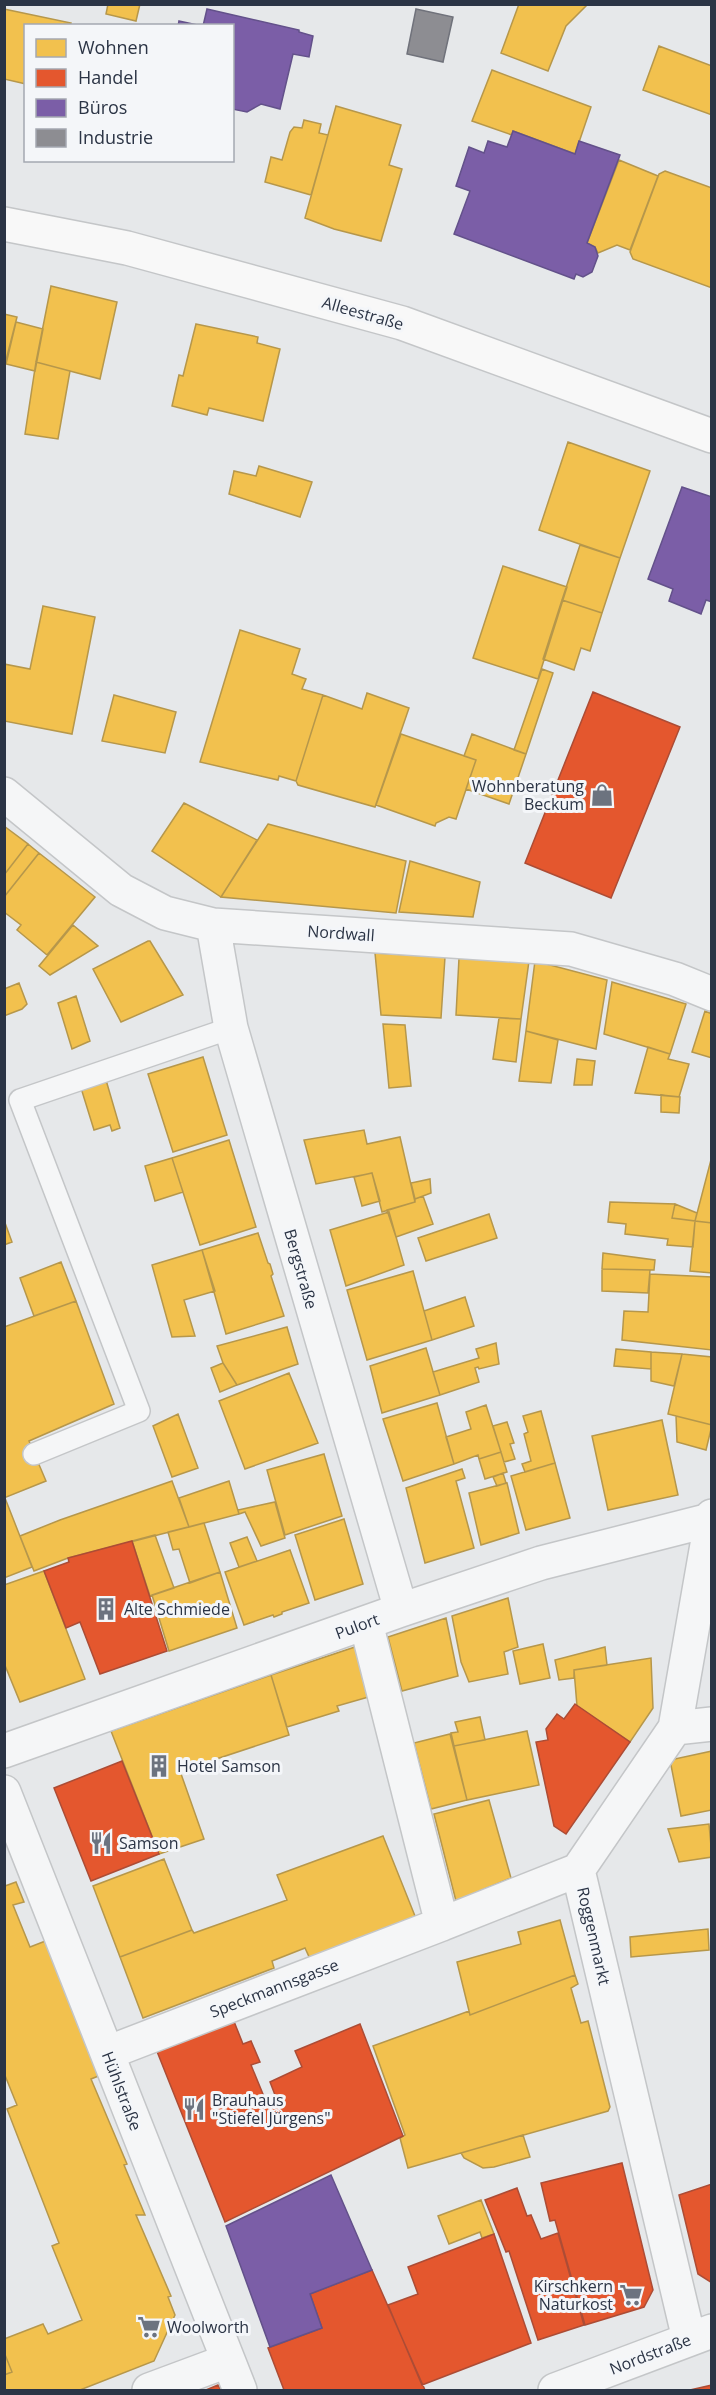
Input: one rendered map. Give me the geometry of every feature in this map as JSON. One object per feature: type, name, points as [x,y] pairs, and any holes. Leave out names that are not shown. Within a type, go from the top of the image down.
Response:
[{"type":"main road","name":"Alleestraße","points":[[4,224],[127,248],[402,323],[711,436]]},
{"type":"street","name":"Nordwall","points":[[4,794],[121,890],[165,913],[213,925],[571,949],[675,979],[711,994]]},
{"type":"street","name":"Bergstraße","points":[[213,925],[231,1028],[401,1610]]},
{"type":"street","name":"Pulort","points":[[4,1751],[401,1610],[542,1563],[711,1518]]},
{"type":"street","name":"Roggenmarkt","points":[[700,2335],[633,2108],[578,1870],[675,1728],[711,1518]]},
{"type":"street","points":[[366,1623],[442,1924]]},
{"type":"street","points":[[675,1728],[711,1724]]},
{"type":"street","name":"Hühlstraße","points":[[4,1792],[234,2376]]},
{"type":"street","name":"Speckmannsgasse","points":[[107,2053],[578,1870]]},
{"type":"street","name":"Nordstraße","points":[[555,2391],[700,2335]]},
{"type":"street","points":[[149,2391],[234,2376]]},
{"type":"lane","points":[[34,1454],[139,1411],[20,1100],[231,1028]]},
{"type":"building: Wohnen","points":[[108,4],[140,4],[136,21],[106,14]]},
{"type":"building: Wohnen","points":[[519,4],[588,4],[566,26],[548,71],[501,53]]},
{"type":"building: Wohnen","points":[[4,9],[71,23],[24,24],[24,84],[4,79]]},
{"type":"building: Wohnen","points":[[659,46],[712,66],[712,115],[643,90]]},
{"type":"building: Wohnen","points":[[492,70],[591,107],[575,154],[513,131],[512,135],[472,121]]},
{"type":"building: Wohnen","points":[[336,106],[401,125],[389,165],[402,169],[381,241],[334,229],[305,218]]},
{"type":"building: Wohnen","points":[[304,120],[321,124],[319,133],[328,135],[311,195],[265,182],[271,157],[282,160],[290,132],[294,127],[302,128]]},
{"type":"building: Wohnen","points":[[619,160],[658,176],[630,250],[617,245],[598,253],[595,247],[587,243]]},
{"type":"building: Wohnen","points":[[665,171],[712,188],[712,288],[633,259],[630,252],[659,174]]},
{"type":"building: Wohnen","points":[[51,286],[117,302],[100,379],[36,362]]},
{"type":"building: Wohnen","points":[[4,314],[17,317],[4,368]]},
{"type":"building: Wohnen","points":[[16,322],[43,329],[35,371],[6,364]]},
{"type":"building: Wohnen","points":[[196,324],[258,337],[257,343],[280,349],[263,421],[209,408],[207,415],[172,406],[179,375],[183,376]]},
{"type":"building: Wohnen","points":[[36,362],[70,371],[58,439],[25,434]]},
{"type":"building: Wohnen","points":[[568,442],[650,471],[620,558],[539,530]]},
{"type":"building: Wohnen","points":[[259,466],[312,482],[300,517],[229,494],[234,471],[256,476]]},
{"type":"building: Wohnen","points":[[580,545],[620,558],[602,613],[562,600]]},
{"type":"building: Wohnen","points":[[503,566],[567,587],[538,679],[473,658]]},
{"type":"building: Wohnen","points":[[562,600],[602,613],[590,651],[581,648],[574,670],[543,659]]},
{"type":"building: Wohnen","points":[[43,606],[95,617],[72,734],[4,721],[4,664],[30,669]]},
{"type":"building: Wohnen","points":[[240,630],[300,649],[292,674],[306,679],[302,689],[323,695],[296,781],[279,776],[278,780],[200,762]]},
{"type":"building: Wohnen","points":[[542,669],[553,673],[526,754],[514,750]]},
{"type":"building: Wohnen","points":[[367,693],[409,708],[375,807],[298,785],[296,781],[323,695],[362,709]]},
{"type":"building: Wohnen","points":[[114,695],[176,712],[165,753],[102,741]]},
{"type":"building: Wohnen","points":[[401,734],[476,760],[456,819],[449,817],[436,823],[435,826],[376,805]]},
{"type":"building: Wohnen","points":[[472,734],[526,754],[509,804],[466,789],[476,760],[464,756]]},
{"type":"building: Wohnen","points":[[184,803],[257,840],[221,897],[152,851]]},
{"type":"building: Wohnen","points":[[268,824],[406,861],[396,913],[221,897]]},
{"type":"building: Wohnen","points":[[4,826],[28,844],[4,875]]},
{"type":"building: Wohnen","points":[[28,844],[39,853],[4,897],[4,875]]},
{"type":"building: Wohnen","points":[[39,853],[95,897],[47,955],[17,930],[21,925],[4,912],[4,897]]},
{"type":"building: Wohnen","points":[[410,861],[480,882],[473,917],[399,912]]},
{"type":"building: Wohnen","points":[[73,925],[98,946],[50,975],[39,966]]},
{"type":"building: Wohnen","points":[[148,941],[183,995],[121,1022],[93,969]]},
{"type":"building: Wohnen","points":[[375,953],[445,957],[441,1018],[381,1015]]},
{"type":"building: Wohnen","points":[[459,958],[529,961],[521,1019],[456,1015]]},
{"type":"building: Wohnen","points":[[535,961],[607,980],[596,1049],[526,1031]]},
{"type":"building: Wohnen","points":[[612,982],[686,1004],[670,1054],[604,1034]]},
{"type":"building: Wohnen","points":[[19,983],[27,1004],[22,1009],[4,1016],[4,989]]},
{"type":"building: Wohnen","points":[[76,996],[90,1041],[72,1049],[58,1003]]},
{"type":"building: Wohnen","points":[[705,1011],[712,1014],[712,1058],[692,1052]]},
{"type":"building: Wohnen","points":[[499,1018],[521,1019],[516,1062],[493,1059]]},
{"type":"building: Wohnen","points":[[383,1024],[405,1025],[411,1086],[389,1088]]},
{"type":"building: Wohnen","points":[[526,1031],[558,1040],[551,1083],[519,1081]]},
{"type":"building: Wohnen","points":[[648,1047],[670,1054],[668,1059],[689,1064],[679,1097],[635,1093]]},
{"type":"building: Wohnen","points":[[203,1057],[227,1135],[173,1152],[148,1074]]},
{"type":"building: Wohnen","points":[[577,1059],[595,1061],[592,1085],[574,1085]]},
{"type":"building: Wohnen","points":[[106,1080],[120,1128],[112,1131],[110,1125],[94,1130],[81,1088]]},
{"type":"building: Wohnen","points":[[661,1095],[680,1097],[679,1113],[661,1112]]},
{"type":"building: Wohnen","points":[[364,1130],[367,1144],[400,1137],[415,1202],[382,1212],[372,1173],[316,1184],[304,1140]]},
{"type":"building: Wohnen","points":[[229,1140],[256,1227],[200,1245],[172,1158]]},
{"type":"building: Wohnen","points":[[712,1156],[712,1223],[695,1221]]},
{"type":"building: Wohnen","points":[[172,1158],[183,1192],[155,1201],[145,1166]]},
{"type":"building: Wohnen","points":[[372,1173],[380,1201],[362,1206],[354,1177]]},
{"type":"building: Wohnen","points":[[430,1179],[431,1193],[415,1199],[411,1183]]},
{"type":"building: Wohnen","points":[[423,1196],[433,1224],[396,1237],[387,1210],[415,1202],[415,1199]]},
{"type":"building: Wohnen","points":[[610,1202],[675,1204],[672,1218],[695,1221],[693,1247],[667,1245],[668,1239],[625,1234],[626,1224],[608,1222]]},
{"type":"building: Wohnen","points":[[675,1204],[697,1213],[695,1221],[672,1218]]},
{"type":"building: Wohnen","points":[[389,1212],[404,1265],[346,1286],[330,1230]]},
{"type":"building: Wohnen","points":[[489,1214],[497,1238],[426,1261],[418,1238]]},
{"type":"building: Wohnen","points":[[4,1220],[12,1242],[4,1245]]},
{"type":"building: Wohnen","points":[[695,1221],[712,1223],[712,1273],[690,1271]]},
{"type":"building: Wohnen","points":[[258,1233],[270,1264],[273,1274],[271,1276],[284,1316],[226,1334],[202,1250]]},
{"type":"building: Wohnen","points":[[202,1250],[215,1291],[184,1300],[195,1336],[172,1337],[152,1265]]},
{"type":"building: Wohnen","points":[[603,1253],[655,1260],[654,1270],[602,1269]]},
{"type":"building: Wohnen","points":[[61,1262],[76,1301],[34,1316],[20,1278]]},
{"type":"building: Wohnen","points":[[602,1269],[650,1270],[648,1293],[602,1291]]},
{"type":"building: Wohnen","points":[[413,1271],[432,1340],[367,1360],[347,1290]]},
{"type":"building: Wohnen","points":[[650,1274],[712,1277],[712,1350],[622,1340],[624,1311],[648,1312]]},
{"type":"building: Wohnen","points":[[465,1297],[474,1326],[432,1340],[424,1311]]},
{"type":"building: Wohnen","points":[[76,1301],[114,1404],[29,1441],[46,1481],[4,1498],[4,1327]]},
{"type":"building: Wohnen","points":[[287,1327],[298,1364],[237,1385],[223,1363],[217,1346]]},
{"type":"building: Wohnen","points":[[496,1343],[499,1364],[475,1368],[479,1382],[440,1395],[433,1372],[479,1358],[476,1349]]},
{"type":"building: Wohnen","points":[[426,1348],[440,1395],[382,1413],[370,1366]]},
{"type":"building: Wohnen","points":[[616,1349],[651,1352],[651,1369],[614,1366]]},
{"type":"building: Wohnen","points":[[651,1352],[682,1354],[674,1386],[651,1381]]},
{"type":"building: Wohnen","points":[[682,1354],[712,1357],[712,1425],[668,1414]]},
{"type":"building: Wohnen","points":[[223,1363],[237,1385],[220,1392],[211,1368]]},
{"type":"building: Wohnen","points":[[289,1373],[318,1443],[245,1469],[219,1401]]},
{"type":"building: Wohnen","points":[[437,1403],[454,1464],[403,1481],[383,1419]]},
{"type":"building: Wohnen","points":[[486,1405],[501,1452],[479,1459],[478,1455],[454,1464],[446,1437],[471,1429],[466,1412]]},
{"type":"building: Wohnen","points":[[541,1411],[555,1463],[525,1472],[522,1464],[531,1461],[524,1434],[528,1432],[523,1416]]},
{"type":"building: Wohnen","points":[[178,1414],[198,1468],[172,1477],[153,1426]]},
{"type":"building: Wohnen","points":[[676,1416],[712,1425],[706,1450],[677,1442]]},
{"type":"building: Wohnen","points":[[662,1420],[678,1495],[608,1510],[592,1436]]},
{"type":"building: Wohnen","points":[[507,1422],[514,1443],[510,1444],[515,1459],[504,1462],[493,1426]]},
{"type":"building: Wohnen","points":[[501,1452],[507,1472],[485,1479],[479,1459]]},
{"type":"building: Wohnen","points":[[324,1454],[342,1516],[285,1535],[267,1470]]},
{"type":"building: Wohnen","points":[[555,1463],[570,1518],[526,1530],[511,1476]]},
{"type":"building: Wohnen","points":[[462,1469],[465,1478],[456,1481],[474,1548],[425,1563],[406,1488]]},
{"type":"building: Wohnen","points":[[503,1473],[506,1483],[497,1486],[493,1477]]},
{"type":"building: Wohnen","points":[[172,1481],[189,1527],[68,1558],[34,1571],[20,1536]]},
{"type":"building: Wohnen","points":[[229,1481],[239,1514],[189,1527],[179,1498]]},
{"type":"building: Wohnen","points":[[507,1483],[519,1533],[481,1545],[469,1493]]},
{"type":"building: Wohnen","points":[[4,1498],[32,1567],[4,1578]]},
{"type":"building: Wohnen","points":[[275,1502],[285,1538],[261,1546],[245,1512],[239,1514],[238,1510]]},
{"type":"building: Wohnen","points":[[344,1519],[363,1584],[315,1600],[295,1535]]},
{"type":"building: Wohnen","points":[[204,1523],[220,1572],[190,1583],[179,1549],[173,1550],[168,1532]]},
{"type":"building: Wohnen","points":[[155,1535],[174,1588],[150,1596],[132,1541]]},
{"type":"building: Wohnen","points":[[247,1537],[257,1561],[239,1567],[230,1543]]},
{"type":"building: Wohnen","points":[[290,1550],[309,1603],[274,1617],[273,1615],[244,1625],[225,1572]]},
{"type":"building: Wohnen","points":[[44,1571],[85,1679],[20,1702],[4,1663],[4,1585]]},
{"type":"building: Wohnen","points":[[220,1572],[237,1628],[169,1651],[152,1595]]},
{"type":"building: Wohnen","points":[[508,1598],[518,1647],[504,1652],[508,1674],[469,1682],[461,1662],[452,1616]]},
{"type":"building: Wohnen","points":[[446,1618],[458,1676],[402,1691],[388,1637]]},
{"type":"building: Wohnen","points":[[543,1644],[550,1678],[520,1684],[513,1651]]},
{"type":"building: Wohnen","points":[[355,1647],[372,1696],[337,1706],[339,1711],[287,1727],[271,1675]]},
{"type":"building: Wohnen","points":[[605,1647],[607,1665],[574,1670],[574,1678],[559,1680],[555,1660]]},
{"type":"building: Wohnen","points":[[651,1658],[653,1708],[630,1742],[577,1706],[574,1670]]},
{"type":"building: Wohnen","name":"Hotel Samson","points":[[271,1675],[289,1735],[180,1771],[204,1839],[159,1854],[111,1731]]},
{"type":"building: Wohnen","points":[[480,1717],[485,1740],[454,1746],[451,1733],[458,1732],[455,1722]]},
{"type":"building: Wohnen","points":[[527,1731],[539,1785],[467,1800],[454,1746]]},
{"type":"building: Wohnen","points":[[450,1734],[467,1800],[431,1809],[414,1743]]},
{"type":"building: Wohnen","points":[[712,1751],[712,1810],[681,1816],[670,1760]]},
{"type":"building: Wohnen","points":[[489,1800],[511,1878],[456,1901],[434,1814]]},
{"type":"building: Wohnen","points":[[709,1824],[712,1857],[679,1862],[668,1829]]},
{"type":"building: Wohnen","points":[[383,1836],[417,1921],[311,1961],[305,1948],[272,1961],[274,1968],[143,2018],[120,1957],[192,1930],[194,1933],[287,1900],[277,1875]]},
{"type":"building: Wohnen","points":[[164,1859],[192,1930],[120,1957],[93,1886]]},
{"type":"building: Wohnen","points":[[16,1882],[24,1902],[13,1905],[30,1947],[48,1940],[101,2075],[91,2079],[127,2164],[124,2165],[145,2215],[136,2215],[171,2296],[168,2297],[175,2315],[154,2361],[80,2390],[4,2390],[4,2375],[12,2372],[4,2352],[4,2339],[43,2324],[48,2334],[82,2320],[52,2246],[59,2243],[7,2109],[17,2105],[4,2073],[4,1884],[5,1886]]},
{"type":"building: Wohnen","points":[[560,1920],[575,1975],[470,2015],[457,1962],[521,1944],[518,1932]]},
{"type":"building: Wohnen","points":[[708,1929],[709,1950],[631,1957],[630,1937]]},
{"type":"building: Wohnen","points":[[575,1975],[578,1984],[571,1988],[581,2023],[588,2021],[610,2107],[608,2111],[408,2168],[400,2138],[405,2135],[373,2046],[469,2011],[470,2015]]},
{"type":"building: Wohnen","points":[[523,2135],[530,2157],[483,2168],[464,2158],[461,2153]]},
{"type":"building: Wohnen","points":[[481,2200],[494,2234],[482,2238],[480,2232],[449,2244],[438,2216]]},
{"type":"building: Wohnen","points":[[4,2352],[12,2372],[4,2375]]},
{"type":"building: Handel","name":"Wohnberatung Beckum","points":[[593,692],[680,727],[611,898],[525,863]]},
{"type":"building: Handel","name":"Alte Schmiede","points":[[132,1541],[167,1651],[100,1674],[80,1622],[66,1628],[44,1571],[69,1562],[68,1558]]},
{"type":"building: Handel","points":[[575,1704],[630,1742],[566,1834],[554,1826],[536,1742],[548,1740],[546,1729],[557,1714],[564,1719]]},
{"type":"building: Handel","points":[[122,1761],[159,1854],[91,1881],[54,1788]]},
{"type":"building: Handel","points":[[233,2019],[243,2044],[251,2041],[260,2062],[251,2065],[265,2099],[275,2095],[270,2082],[302,2067],[295,2051],[360,2024],[403,2136],[225,2222],[156,2049]]},
{"type":"building: Handel","points":[[622,2163],[653,2290],[644,2307],[585,2325],[555,2220],[550,2221],[541,2183]]},
{"type":"building: Handel","points":[[712,2184],[712,2283],[698,2274],[679,2195]]},
{"type":"building: Handel","points":[[517,2188],[527,2216],[531,2215],[541,2239],[558,2233],[584,2325],[538,2340],[509,2251],[506,2252],[485,2200]]},
{"type":"building: Handel","points":[[494,2234],[531,2343],[422,2385],[388,2305],[418,2294],[408,2267]]},
{"type":"building: Handel","points":[[372,2270],[425,2390],[284,2390],[268,2348],[322,2328],[310,2294]]},
{"type":"building: Handel","points":[[218,2385],[221,2390],[206,2390]]},
{"type":"building: Handel","points":[[712,2385],[712,2390],[690,2390]]},
{"type":"building: Büros","points":[[207,9],[299,30],[299,32],[313,36],[309,57],[293,54],[280,109],[261,104],[247,112],[234,109],[234,24],[203,24]]},
{"type":"building: Büros","points":[[513,131],[575,154],[579,141],[620,155],[587,243],[595,247],[598,256],[592,272],[583,277],[576,274],[574,279],[454,234],[470,191],[456,186],[469,147],[484,153],[488,141],[507,147]]},
{"type":"building: Büros","points":[[682,487],[712,497],[712,602],[706,600],[701,614],[669,601],[673,589],[648,579]]},
{"type":"building: Büros","points":[[331,2175],[372,2270],[310,2294],[322,2328],[270,2347],[226,2226]]},
{"type":"building: Industrie","points":[[416,9],[453,17],[443,62],[407,54]]},
{"type":"place","name":"Wohnberatung Beckum","points":[[602,795]]},
{"type":"place","name":"Alte Schmiede","points":[[106,1609]]},
{"type":"place","name":"Hotel Samson","points":[[159,1766]]},
{"type":"place","name":"Samson","points":[[101,1843]]},
{"type":"place","name":"Brauhaus \"Stiefel Jürgens\"","points":[[194,2109]]},
{"type":"place","name":"Kirschkern Naturkost","points":[[631,2295]]},
{"type":"place","name":"Woolworth","points":[[149,2327]]}]
